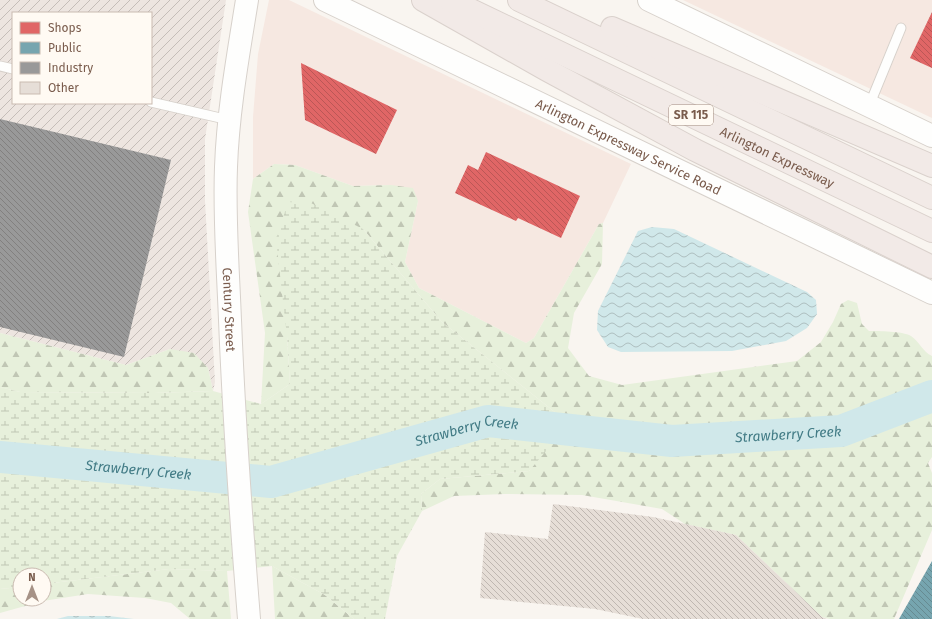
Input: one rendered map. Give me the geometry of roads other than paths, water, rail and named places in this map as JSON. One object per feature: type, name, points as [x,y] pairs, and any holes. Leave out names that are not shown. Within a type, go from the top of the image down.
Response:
[{"type":"highway","points":[[422,0],[695,150],[932,267]]},
{"type":"highway","name":"Arlington Expressway","points":[[450,0],[932,232]]},
{"type":"highway","name":"SR 115","points":[[519,0],[932,198]]},
{"type":"highway","points":[[546,0],[932,166]]},
{"type":"street","name":"Century Street","points":[[246,0],[229,120],[226,168],[226,246],[233,392],[249,619]]},
{"type":"street","name":"Arlington Expressway Service Road","points":[[325,0],[932,293]]},
{"type":"street","points":[[649,0],[932,136]]},
{"type":"lane","points":[[870,106],[901,28]]},
{"type":"lane","points":[[0,66],[12,69]]},
{"type":"lane","points":[[152,102],[229,120]]},
{"type":"water","points":[[652,227],[674,229],[807,292],[816,300],[817,314],[807,328],[786,341],[732,351],[621,352],[608,347],[597,330],[598,311],[638,231]]},
{"type":"water","points":[[68,616],[109,616],[134,619],[57,619]]},
{"type":"waterway","name":"Strawberry Creek","points":[[0,457],[271,482],[488,421],[672,441],[841,431],[932,396]]}]
